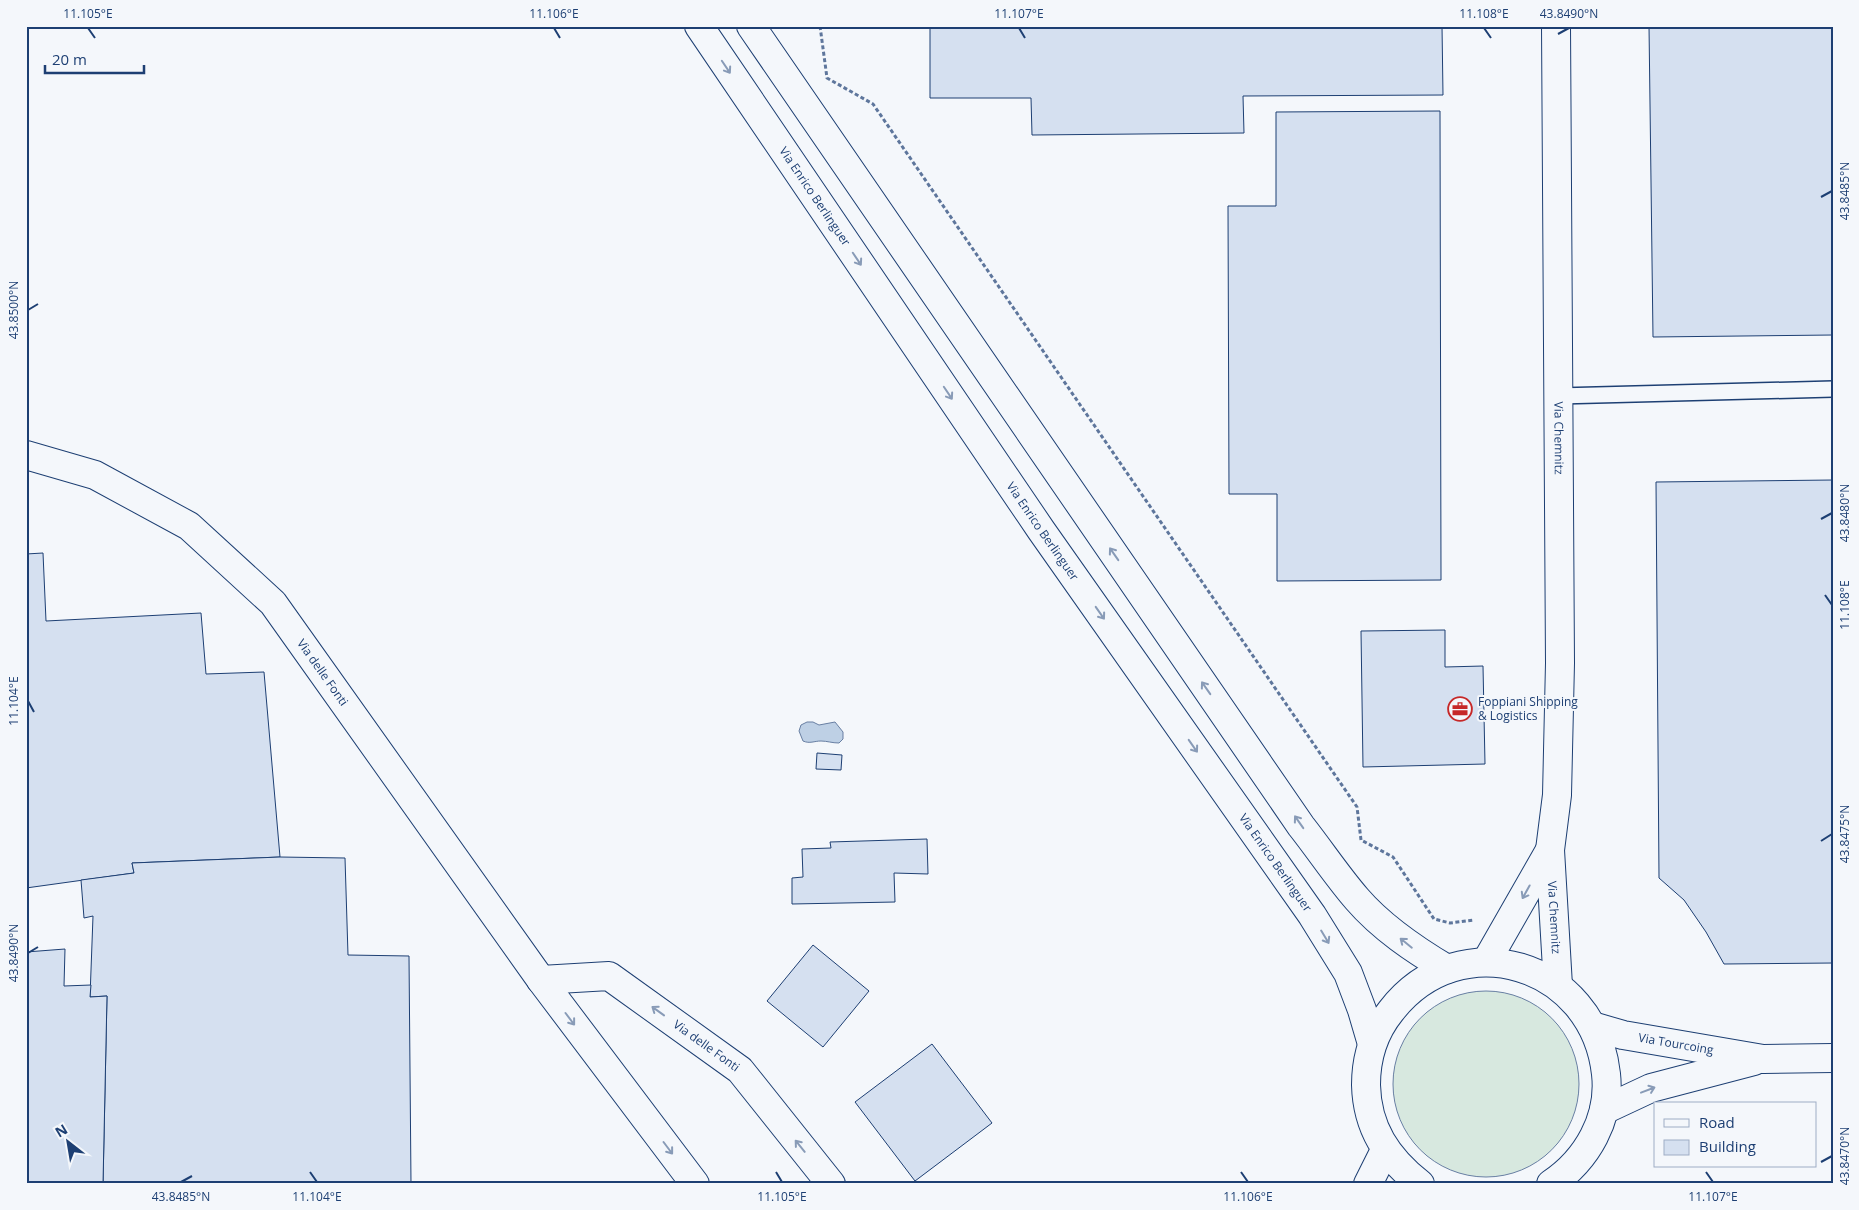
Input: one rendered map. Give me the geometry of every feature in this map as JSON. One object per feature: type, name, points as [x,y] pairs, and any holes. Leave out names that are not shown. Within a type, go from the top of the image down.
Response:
[{"type":"main road","name":"Via Enrico Berlinguer","points":[[698,26],[1041,530],[1312,915],[1348,973],[1372,1044]]},
{"type":"main road","points":[[751,26],[1301,826],[1358,900],[1386,927],[1413,949],[1447,970]]},
{"type":"main road","name":"Via Chemnitz","points":[[1556,26],[1560,663],[1557,795],[1550,850],[1558,986]]},
{"type":"main road","name":"Via delle Fonti","points":[[26,455],[95,475],[189,526],[273,603],[541,980],[695,1184]]},
{"type":"main road","name":"Via Chemnitz","points":[[1486,962],[1550,850]]},
{"type":"main road","name":"Via Enrico Berlinguer","points":[[1420,1184],[1402,1170],[1385,1150],[1373,1125],[1366,1098],[1366,1071],[1372,1044],[1384,1019],[1401,998],[1422,981],[1466,964],[1486,962],[1524,969],[1542,976],[1558,986],[1573,999],[1586,1015],[1604,1057],[1607,1084],[1604,1110],[1582,1171],[1562,1177],[1551,1184]]},
{"type":"main road","name":"Via delle Fonti","points":[[541,980],[609,976],[740,1070],[831,1184]]},
{"type":"main road","name":"Via Tourcoing","points":[[1592,1026],[1623,1035],[1763,1059],[1833,1058]]},
{"type":"main road","name":"Via Tourcoing","points":[[1604,1110],[1651,1088],[1763,1059]]},
{"type":"main road","points":[[1368,1184],[1385,1150]]},
{"type":"lane","points":[[1558,396],[1833,389]]},
{"type":"path","points":[[820,26],[827,78],[874,104],[1357,807],[1361,840],[1393,856],[1434,919],[1450,923],[1481,919]]},
{"type":"shaded area","points":[[1477,991],[1495,991],[1522,998],[1552,1018],[1572,1048],[1579,1075],[1579,1093],[1572,1120],[1552,1150],[1522,1170],[1495,1177],[1477,1177],[1459,1173],[1442,1166],[1427,1156],[1414,1143],[1404,1128],[1397,1111],[1393,1093],[1393,1075],[1397,1057],[1404,1040],[1414,1025],[1427,1012],[1442,1002],[1459,995]]},
{"type":"water","points":[[807,722],[819,725],[835,722],[843,732],[843,739],[839,743],[823,741],[805,742],[799,731],[801,725]]},
{"type":"building","points":[[930,26],[1442,26],[1443,95],[1243,96],[1244,133],[1032,135],[1031,98],[930,98]]},
{"type":"building","points":[[1649,26],[1833,26],[1833,335],[1653,337]]},
{"type":"building","points":[[1440,111],[1441,580],[1277,581],[1277,494],[1229,494],[1228,206],[1276,206],[1276,112]]},
{"type":"building","points":[[1833,480],[1833,963],[1724,964],[1706,932],[1684,900],[1659,878],[1656,482]]},
{"type":"building","points":[[43,553],[46,621],[201,613],[206,674],[264,672],[280,857],[132,863],[134,873],[26,888],[26,554]]},
{"type":"building","points":[[1445,630],[1445,667],[1483,666],[1485,764],[1363,767],[1361,631]]},
{"type":"building","points":[[817,753],[842,755],[841,770],[816,769]]},
{"type":"building","points":[[927,839],[928,874],[894,873],[895,902],[792,904],[792,878],[803,877],[802,849],[831,848],[830,842]]},
{"type":"building","points":[[280,857],[345,858],[348,955],[409,956],[411,1184],[103,1184],[107,996],[90,997],[93,916],[84,918],[81,880],[134,873],[132,863]]},
{"type":"building","points":[[813,945],[869,991],[823,1047],[767,1001]]},
{"type":"building","points":[[65,949],[64,986],[91,985],[90,997],[107,996],[103,1184],[26,1184],[26,952]]},
{"type":"building","points":[[932,1044],[992,1123],[915,1181],[855,1102]]},
{"type":"place","name":"Foppiani Shipping & Logistics","points":[[1460,709]]}]
